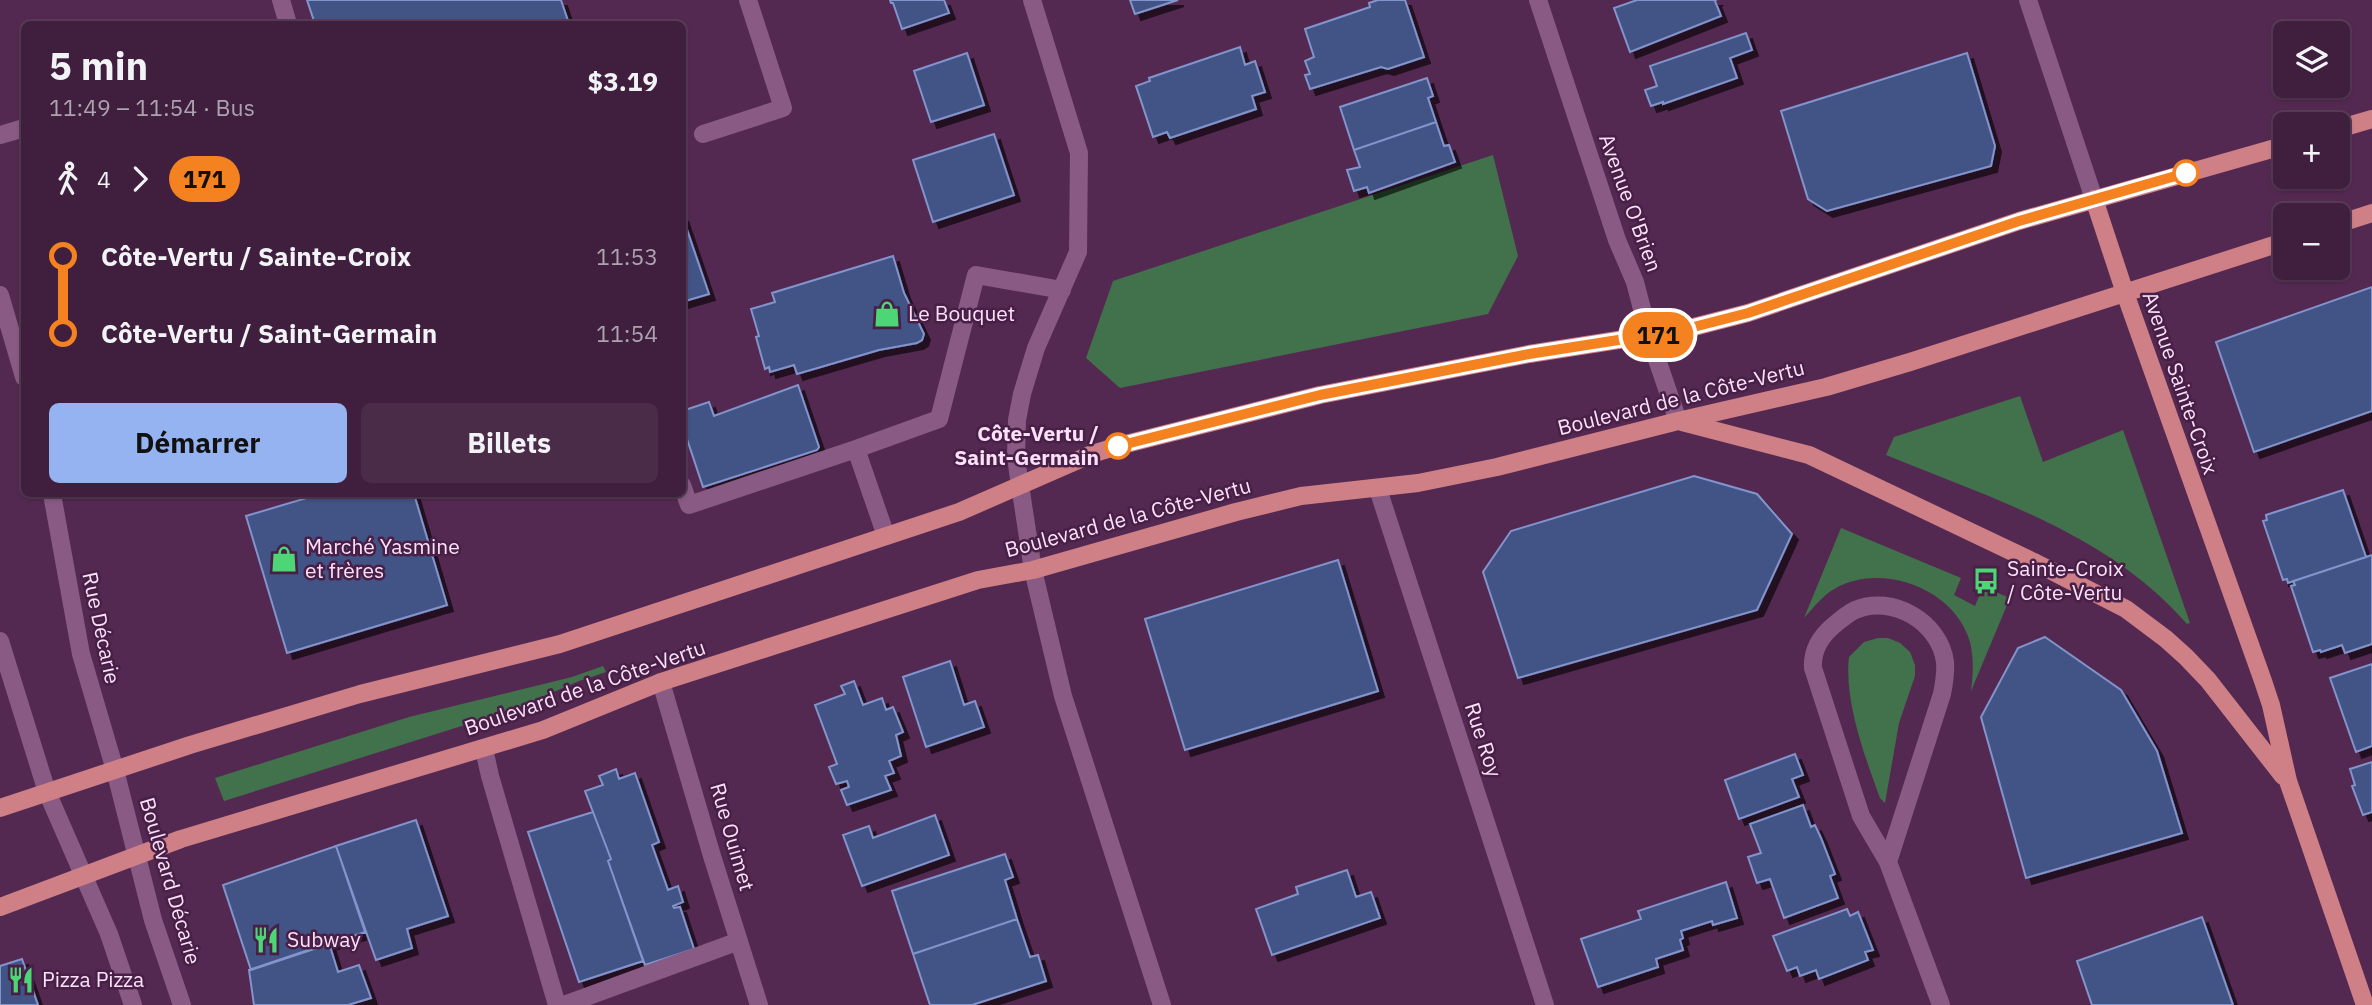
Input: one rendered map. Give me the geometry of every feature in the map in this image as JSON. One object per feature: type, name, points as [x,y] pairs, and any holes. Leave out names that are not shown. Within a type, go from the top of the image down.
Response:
[{"type":"main road","points":[[2350,125],[2372,118]]},
{"type":"main road","points":[[0,808],[360,694],[560,644],[959,512],[1092,454],[1320,395],[1529,354],[1649,336],[1748,313],[2019,221],[2273,149]]},
{"type":"main road","name":"Avenue Sainte-Croix","points":[[2094,199],[2267,693],[2288,781],[2365,1005]]},
{"type":"main road","points":[[2350,220],[2372,213]]},
{"type":"main road","name":"Boulevard de la Côte-Vertu","points":[[0,907],[197,834],[544,730],[661,682],[978,580],[1033,570],[1301,496],[1378,489],[1497,467],[1826,387],[2273,245]]},
{"type":"main road","name":"Avenue Sainte-Croix","points":[[1678,421],[1810,455],[2036,563],[2126,610],[2166,639],[2201,673],[2288,781]]},
{"type":"street","points":[[281,0],[287,21]]},
{"type":"street","points":[[703,134],[783,108],[748,0]]},
{"type":"street","points":[[1032,0],[1079,153],[1078,252],[1036,348],[1022,394],[1017,420],[1016,456],[1033,570],[1063,696],[1161,1005]]},
{"type":"street","name":"Avenue O'Brien","points":[[1538,0],[1617,240],[1635,282],[1649,336],[1678,421]]},
{"type":"street","name":"Avenue Sainte-Croix","points":[[2028,0],[2094,199]]},
{"type":"street","points":[[0,135],[21,129]]},
{"type":"street","points":[[686,496],[689,505],[939,419],[976,275],[1062,290]]},
{"type":"street","points":[[0,295],[21,367]]},
{"type":"street","points":[[856,449],[886,536]]},
{"type":"street","name":"Rue Roy","points":[[1378,489],[1545,1005]]},
{"type":"street","name":"Rue Décarie","points":[[53,497],[81,654],[115,770]]},
{"type":"street","points":[[1888,862],[1942,694],[1945,661],[1940,645],[1924,623],[1898,608],[1868,606],[1848,614],[1826,632],[1813,656],[1813,668],[1861,816],[1888,862],[1941,1005]]},
{"type":"street","points":[[0,641],[47,792],[109,934],[133,1005]]},
{"type":"street","name":"Rue Ouimet","points":[[661,682],[760,1005]]},
{"type":"street","points":[[484,749],[557,1005]]},
{"type":"street","name":"Boulevard Décarie","points":[[115,770],[153,920],[182,1005]]},
{"type":"street","points":[[564,1005],[739,941]]},
{"type":"green space","points":[[1493,155],[1518,256],[1488,314],[1120,388],[1086,358],[1113,281]]},
{"type":"green space","points":[[2020,396],[2043,462],[2123,430],[2190,623],[2187,624],[2156,593],[2122,566],[2086,543],[2008,504],[1886,455],[1894,437]]},
{"type":"green space","points":[[1841,528],[1961,578],[1954,595],[1975,606],[1983,587],[2010,598],[1971,691],[1972,655],[1962,623],[1933,595],[1915,585],[1875,578],[1855,581],[1831,591],[1804,618]]},
{"type":"green space","points":[[1888,638],[1900,643],[1910,652],[1915,665],[1915,676],[1899,723],[1885,803],[1880,798],[1857,729],[1848,674],[1849,657],[1864,642]]},
{"type":"green space","points":[[603,666],[606,672],[512,710],[224,801],[215,778],[409,717],[572,677]]},
{"type":"building","points":[[307,0],[561,0],[568,21],[314,21]]},
{"type":"building","points":[[890,0],[944,0],[949,13],[902,29]]},
{"type":"building","points":[[1130,0],[1178,0],[1135,14]]},
{"type":"building","points":[[1378,0],[1405,0],[1424,57],[1310,89],[1305,75],[1310,74],[1305,61],[1314,57],[1305,29],[1370,7],[1369,3]]},
{"type":"building","points":[[1637,0],[1716,0],[1721,16],[1630,52],[1614,8]]},
{"type":"building","points":[[1746,33],[1752,50],[1730,58],[1737,78],[1651,106],[1645,90],[1657,86],[1650,66]]},
{"type":"building","points":[[1240,47],[1245,65],[1255,61],[1265,92],[1252,96],[1256,109],[1170,138],[1167,132],[1153,137],[1136,86],[1150,81],[1149,78]]},
{"type":"building","points":[[967,53],[984,105],[931,122],[914,71]]},
{"type":"building","points":[[1967,53],[1995,146],[1991,166],[1827,211],[1808,199],[1781,111]]},
{"type":"building","points":[[1427,78],[1433,96],[1428,98],[1436,122],[1354,150],[1340,107]]},
{"type":"building","points":[[1436,122],[1444,146],[1449,145],[1455,162],[1369,193],[1367,187],[1354,191],[1347,170],[1360,167],[1354,150]]},
{"type":"building","points":[[994,134],[1014,195],[933,222],[913,160]]},
{"type":"building","points":[[686,227],[709,294],[686,301]]},
{"type":"building","points":[[893,256],[904,293],[924,334],[922,340],[797,374],[794,365],[770,372],[769,367],[765,369],[751,309],[775,302],[772,293]]},
{"type":"building","points":[[2372,287],[2372,411],[2254,452],[2216,342]]},
{"type":"building","points":[[798,385],[819,447],[817,450],[703,487],[686,436],[686,410],[709,402],[714,416]]},
{"type":"building","points":[[1694,476],[1757,494],[1792,534],[1757,610],[1518,678],[1483,572],[1511,531]]},
{"type":"building","points":[[2343,490],[2366,557],[2288,583],[2287,579],[2283,580],[2263,521],[2267,520],[2266,515]]},
{"type":"building","points":[[310,497],[415,497],[447,605],[287,653],[246,516]]},
{"type":"building","points":[[2372,555],[2372,644],[2345,653],[2342,645],[2313,652],[2291,586],[2295,585],[2293,581]]},
{"type":"building","points":[[1338,560],[1378,691],[1185,750],[1145,619]]},
{"type":"building","points":[[2045,637],[2121,690],[2157,751],[2182,833],[2026,878],[1981,717],[2018,648]]},
{"type":"building","points":[[950,661],[964,705],[975,701],[984,727],[926,747],[903,677]]},
{"type":"building","points":[[2372,664],[2372,746],[2356,752],[2330,678]]},
{"type":"building","points":[[854,681],[863,705],[882,698],[886,710],[893,707],[903,732],[896,735],[901,756],[889,761],[894,773],[885,776],[891,790],[847,805],[841,790],[849,787],[847,781],[836,784],[829,767],[837,764],[815,705],[845,694],[841,686]]},
{"type":"building","points":[[1795,754],[1803,775],[1792,779],[1799,797],[1739,819],[1725,780]]},
{"type":"building","points":[[2372,762],[2372,812],[2363,815],[2352,786],[2355,785],[2350,769]]},
{"type":"building","points":[[616,769],[619,779],[635,773],[659,842],[652,845],[668,890],[678,886],[683,902],[673,906],[680,907],[694,949],[645,965],[608,861],[611,859],[585,791],[603,785],[599,776]]},
{"type":"building","points":[[1803,805],[1811,827],[1815,825],[1835,874],[1830,876],[1838,898],[1784,918],[1770,879],[1757,883],[1748,857],[1761,853],[1750,824]]},
{"type":"building","points":[[593,812],[611,859],[608,861],[643,961],[579,982],[528,832]]},
{"type":"building","points":[[935,815],[949,855],[862,886],[843,835],[869,826],[873,838]]},
{"type":"building","points":[[416,820],[448,916],[407,929],[412,948],[376,960],[336,846]]},
{"type":"building","points":[[336,846],[365,932],[251,970],[223,885]]},
{"type":"building","points":[[1005,854],[1013,877],[1005,880],[1017,919],[913,954],[892,891]]},
{"type":"building","points":[[1347,870],[1356,897],[1371,892],[1380,918],[1272,955],[1256,909],[1298,894],[1296,887]]},
{"type":"building","points":[[1726,882],[1737,918],[1713,925],[1712,921],[1681,931],[1683,950],[1656,959],[1658,967],[1598,987],[1581,939],[1641,919],[1638,911]]},
{"type":"building","points":[[1847,909],[1850,916],[1858,912],[1873,950],[1865,952],[1868,960],[1819,979],[1816,970],[1800,976],[1797,967],[1787,971],[1773,936]]},
{"type":"building","points":[[2202,917],[2233,1005],[2092,1005],[2077,961]]},
{"type":"building","points":[[1017,919],[1030,957],[1038,955],[1046,981],[972,1005],[930,1005],[913,954]]},
{"type":"building","points":[[329,943],[338,972],[359,965],[371,998],[348,1005],[254,1005],[249,970]]},
{"type":"building","points":[[22,959],[38,1005],[0,1005],[0,966]]},
{"type":"bus line","name":"171","points":[[1118,446],[1320,395],[1412,376],[1704,325],[1748,313],[2019,221],[2186,173]]},
{"type":"place","name":"Le Bouquet","points":[[887,314]]},
{"type":"place","name":"Côte-Vertu / Saint-Germain","points":[[1118,446]]},
{"type":"place","name":"Marché Yasmine et frères","points":[[284,559]]},
{"type":"place","name":"Sainte-Croix / Côte-Vertu","points":[[1986,581]]},
{"type":"place","name":"Subway","points":[[266,940]]},
{"type":"place","name":"Pizza Pizza","points":[[21,980]]}]
